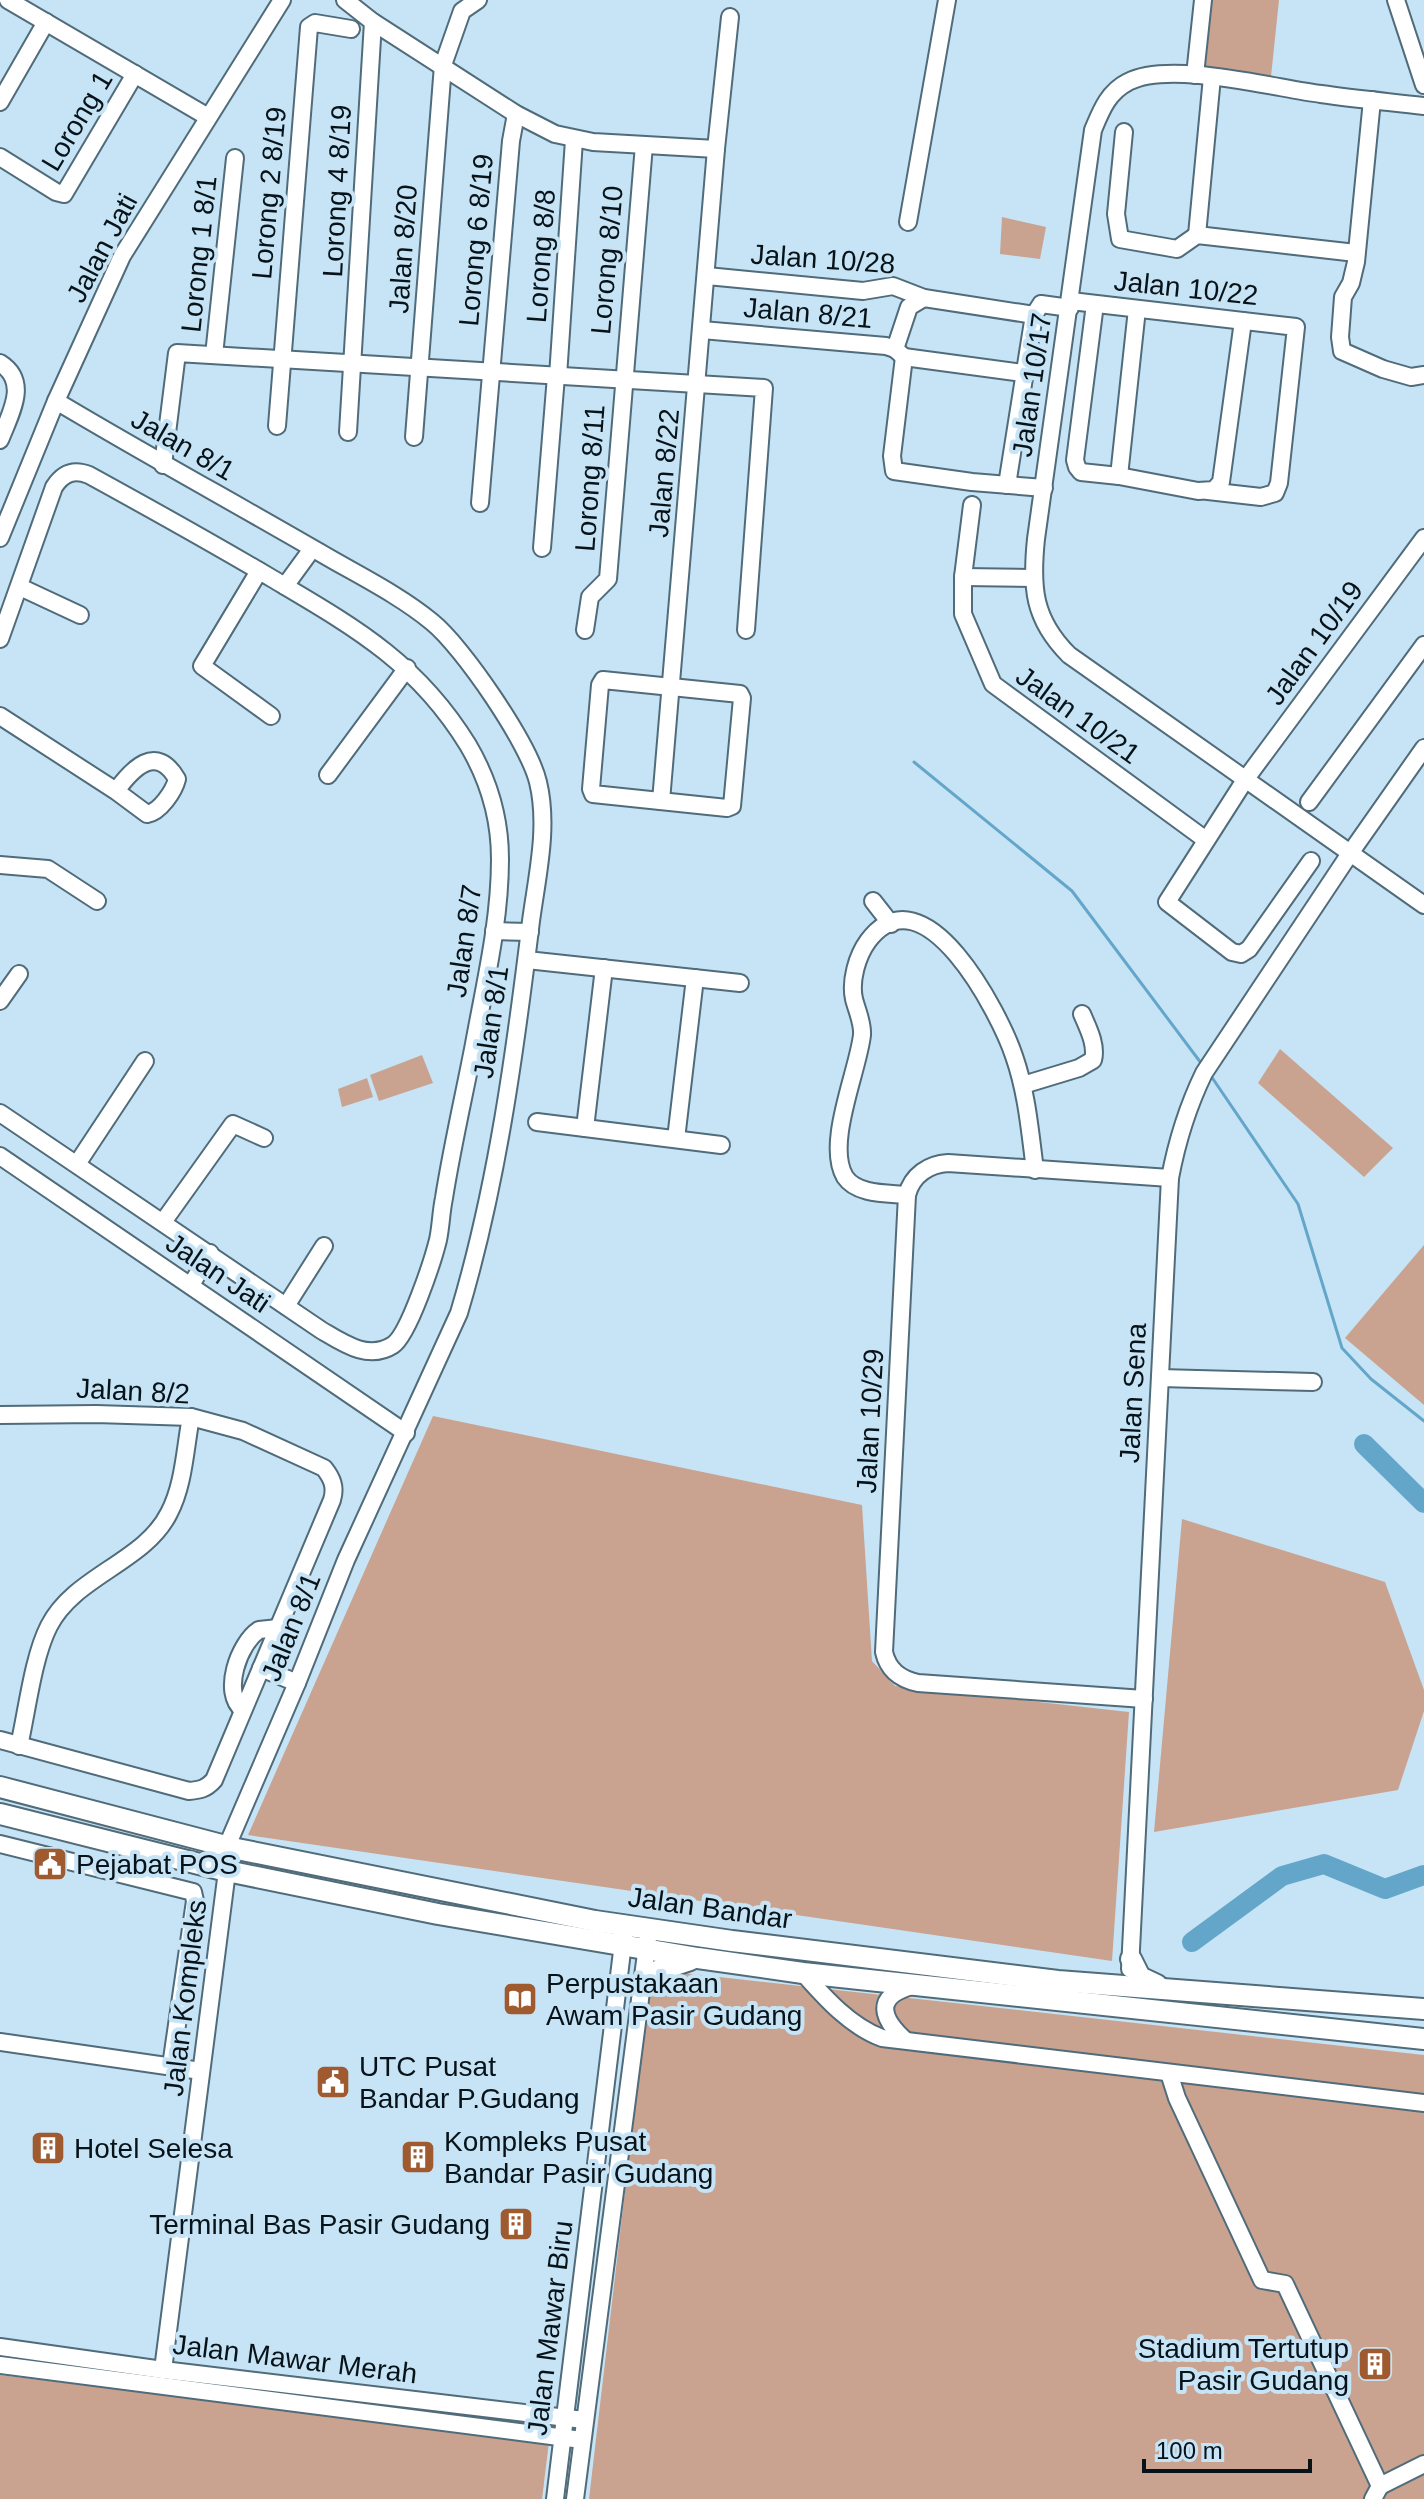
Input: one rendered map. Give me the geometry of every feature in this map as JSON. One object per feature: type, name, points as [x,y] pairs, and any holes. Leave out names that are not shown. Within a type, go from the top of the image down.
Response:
[{"type":"main road","name":"Jalan Bandar","points":[[0,1787],[227,1846],[624,1935]]},
{"type":"main road","name":"Jalan Bandar","points":[[0,1814],[227,1871],[438,1914],[1058,1981],[1424,2009]]},
{"type":"main road","name":"Jalan Bandar","points":[[648,1939],[698,1958],[803,1973],[1424,2039]]},
{"type":"main road","points":[[642,1987],[654,1972],[698,1958]]},
{"type":"main road","points":[[1131,1959],[1140,1977],[1170,1990]]},
{"type":"main road","points":[[1084,2003],[1119,2000],[1130,1986]]},
{"type":"main road","points":[[1130,1986],[1134,1998],[1168,2012]]},
{"type":"street","points":[[8,0],[208,117]]},
{"type":"street","name":"Jalan Jati","points":[[0,538],[56,401],[122,256],[282,0]]},
{"type":"street","points":[[345,0],[373,22],[516,114],[555,134],[574,140],[716,149]]},
{"type":"street","name":"Jalan 8/20","points":[[414,437],[443,65],[462,11],[478,0]]},
{"type":"street","name":"Jalan 10/28","points":[[908,222],[947,0]]},
{"type":"street","points":[[1195,75],[1203,0]]},
{"type":"street","points":[[1396,0],[1424,85]]},
{"type":"street","name":"Jalan 8/22","points":[[661,801],[730,17]]},
{"type":"street","points":[[0,102],[46,22]]},
{"type":"street","name":"Lorong 4 8/19","points":[[348,432],[373,22]]},
{"type":"street","name":"Lorong 2 8/19","points":[[277,426],[308,31],[310,25],[315,23],[351,29]]},
{"type":"street","name":"Lorong 1","points":[[0,157],[64,194],[135,74]]},
{"type":"street","name":"Jalan 10/17","points":[[1424,106],[1195,75],[1155,75],[1128,82],[1106,100],[1093,130],[1033,578],[1041,616],[1052,637],[1069,655],[1424,905]]},
{"type":"street","points":[[1197,235],[1212,77]]},
{"type":"street","points":[[1372,100],[1353,277],[1343,297],[1342,351],[1383,369],[1411,377],[1424,375]]},
{"type":"street","name":"Lorong 6 8/19","points":[[480,503],[511,141],[516,114]]},
{"type":"street","points":[[1124,132],[1116,214],[1120,239],[1177,249],[1197,235],[1356,253]]},
{"type":"street","name":"Lorong 8/8","points":[[557,376],[574,140]]},
{"type":"street","name":"Lorong 8/10","points":[[623,380],[644,145]]},
{"type":"street","name":"Lorong 1 8/1","points":[[214,355],[235,158]]},
{"type":"street","name":"Jalan 10/28","points":[[707,276],[863,291],[893,286],[924,298],[1034,315],[1041,304],[1070,305]]},
{"type":"street","points":[[924,298],[909,307],[900,353],[892,456],[894,471],[1044,488]]},
{"type":"street","points":[[1095,304],[1075,460],[1081,472],[1215,486],[1243,321]]},
{"type":"street","name":"Jalan 10/22","points":[[1070,305],[1095,304],[1296,327],[1279,483],[1275,493],[1261,497],[1215,486]]},
{"type":"street","points":[[1119,476],[1137,309]]},
{"type":"street","points":[[1007,485],[1034,315]]},
{"type":"street","name":"Jalan 8/21","points":[[702,330],[900,353],[1023,373]]},
{"type":"street","points":[[163,465],[177,353],[764,388],[746,630]]},
{"type":"street","points":[[0,363],[14,377],[17,394],[0,440]]},
{"type":"street","name":"Lorong 8/11","points":[[542,548],[557,376]]},
{"type":"street","name":"Lorong 8/11","points":[[585,630],[590,597],[608,579],[623,380]]},
{"type":"street","name":"Jalan 8/1","points":[[56,401],[407,604],[440,629],[466,658],[524,748],[539,783],[543,822],[527,960],[502,1127],[471,1273],[459,1313],[346,1560],[227,1846]]},
{"type":"street","name":"Jalan 8/7","points":[[0,639],[54,487],[65,474],[89,475],[361,631],[407,668],[439,703],[467,744],[496,814],[500,857],[499,900],[494,931],[438,1241],[416,1305],[402,1335],[390,1347],[377,1351],[356,1350],[321,1330],[0,1113]]},
{"type":"street","name":"Jalan 10/21","points":[[972,505],[963,577],[963,614],[994,686],[1206,840]]},
{"type":"street","name":"Jalan 10/19","points":[[1311,861],[1249,949],[1237,954],[1167,902],[1245,780],[1424,538]]},
{"type":"street","points":[[285,586],[312,549]]},
{"type":"street","points":[[259,571],[202,666],[271,716]]},
{"type":"street","points":[[963,577],[1033,578]]},
{"type":"street","points":[[20,587],[80,615]]},
{"type":"street","points":[[1309,802],[1424,646]]},
{"type":"street","points":[[328,775],[407,668]]},
{"type":"street","points":[[606,680],[740,694],[732,806],[661,801],[595,795],[591,789],[601,682],[606,680]]},
{"type":"street","points":[[0,716],[116,791]]},
{"type":"street","name":"Jalan Sena","points":[[1130,1986],[1170,1178],[1181,1124],[1204,1073],[1424,748]]},
{"type":"street","points":[[0,865],[45,868],[97,901]]},
{"type":"street","points":[[873,901],[891,924]]},
{"type":"street","points":[[1035,1170],[1023,1085],[1010,1046],[980,987],[957,953],[925,927],[905,920],[891,924],[868,941],[856,967],[853,994],[862,1033],[841,1125],[839,1159],[847,1180],[871,1191],[907,1195],[919,1175],[935,1164],[1035,1170],[1170,1178]]},
{"type":"street","points":[[494,931],[530,932]]},
{"type":"street","points":[[527,960],[740,983]]},
{"type":"street","points":[[585,1128],[604,968]]},
{"type":"street","points":[[0,1001],[19,974]]},
{"type":"street","points":[[676,1139],[695,978]]},
{"type":"street","points":[[1023,1085],[1079,1068],[1093,1060],[1092,1040],[1082,1014]]},
{"type":"street","points":[[77,1164],[145,1061]]},
{"type":"street","points":[[537,1122],[721,1145]]},
{"type":"street","points":[[163,1222],[233,1124],[264,1138]]},
{"type":"street","name":"Jalan Jati","points":[[0,1156],[406,1433]]},
{"type":"street","name":"Jalan 10/29","points":[[907,1195],[884,1652],[888,1664],[900,1676],[918,1683],[1144,1699]]},
{"type":"street","points":[[286,1306],[324,1246]]},
{"type":"street","points":[[191,1285],[210,1253]]},
{"type":"street","points":[[1160,1378],[1313,1382]]},
{"type":"street","name":"Jalan 8/2","points":[[0,1415],[191,1417],[243,1431],[324,1468],[332,1478],[334,1489],[214,1780],[204,1789],[196,1791],[147,1782],[0,1740]]},
{"type":"street","points":[[19,1746],[40,1649],[49,1626],[70,1598],[138,1547],[169,1515],[191,1417]]},
{"type":"street","points":[[243,1710],[235,1703],[232,1691],[246,1644],[259,1630],[278,1628]]},
{"type":"street","points":[[261,1668],[297,1683]]},
{"type":"street","points":[[0,1844],[193,1892],[194,1906],[171,2066]]},
{"type":"street","name":"Jalan Kompleks","points":[[163,2370],[227,1871]]},
{"type":"street","name":"Jalan Mawar Biru","points":[[555,2499],[624,1935]]},
{"type":"street","name":"Jalan Mawar Biru","points":[[575,2499],[648,1939]]},
{"type":"street","points":[[803,1973],[821,1994],[865,2030],[882,2038],[1424,2103]]},
{"type":"street","points":[[907,2042],[890,2026],[885,2010],[896,1992],[919,1985]]},
{"type":"street","points":[[0,2042],[201,2071]]},
{"type":"street","points":[[1169,2073],[1177,2098],[1262,2280],[1285,2284],[1376,2492],[1424,2464]]},
{"type":"street","name":"Jalan Mawar Merah","points":[[0,2347],[163,2370],[584,2420]]},
{"type":"street","name":"Jalan Mawar Merah","points":[[0,2365],[582,2440]]},
{"type":"shaded area","points":[[1203,0],[1279,0],[1270,86],[1195,75]]},
{"type":"shaded area","points":[[1002,217],[1046,227],[1040,259],[1000,254]]},
{"type":"shaded area","points":[[1280,1049],[1393,1148],[1364,1177],[1258,1083]]},
{"type":"shaded area","points":[[422,1055],[433,1083],[379,1101],[370,1075]]},
{"type":"shaded area","points":[[367,1078],[373,1097],[342,1107],[338,1089]]},
{"type":"shaded area","points":[[1424,1245],[1424,1405],[1345,1338]]},
{"type":"shaded area","points":[[433,1416],[862,1505],[872,1661],[895,1686],[1129,1712],[1112,1961],[248,1835]]},
{"type":"shaded area","points":[[1182,1519],[1385,1582],[1424,1690],[1424,1711],[1398,1790],[1154,1832]]},
{"type":"shaded area","points":[[674,1972],[1424,2055],[1424,2499],[589,2499],[649,1986]]},
{"type":"shaded area","points":[[0,2375],[549,2442],[542,2499],[0,2499]]},
{"type":"waterway","points":[[914,762],[1072,891],[1201,1063]]},
{"type":"waterway","points":[[1211,1076],[1298,1204],[1342,1348],[1371,1379],[1424,1421]]},
{"type":"waterway","points":[[1364,1444],[1424,1503]]},
{"type":"waterway","points":[[1192,1942],[1282,1876],[1324,1864],[1385,1889],[1424,1875]]},
{"type":"place","name":"Pejabat POS","points":[[50,1864]]},
{"type":"place","name":"Perpustakaan Awam Pasir Gudang","points":[[520,1999]]},
{"type":"place","name":"UTC Pusat Bandar P.Gudang","points":[[333,2082]]},
{"type":"place","name":"Hotel Selesa","points":[[48,2148]]},
{"type":"place","name":"Kompleks Pusat Bandar Pasir Gudang","points":[[418,2157]]},
{"type":"place","name":"Terminal Bas Pasir Gudang","points":[[516,2224]]},
{"type":"place","name":"Stadium Tertutup Pasir Gudang","points":[[1375,2364]]}]
